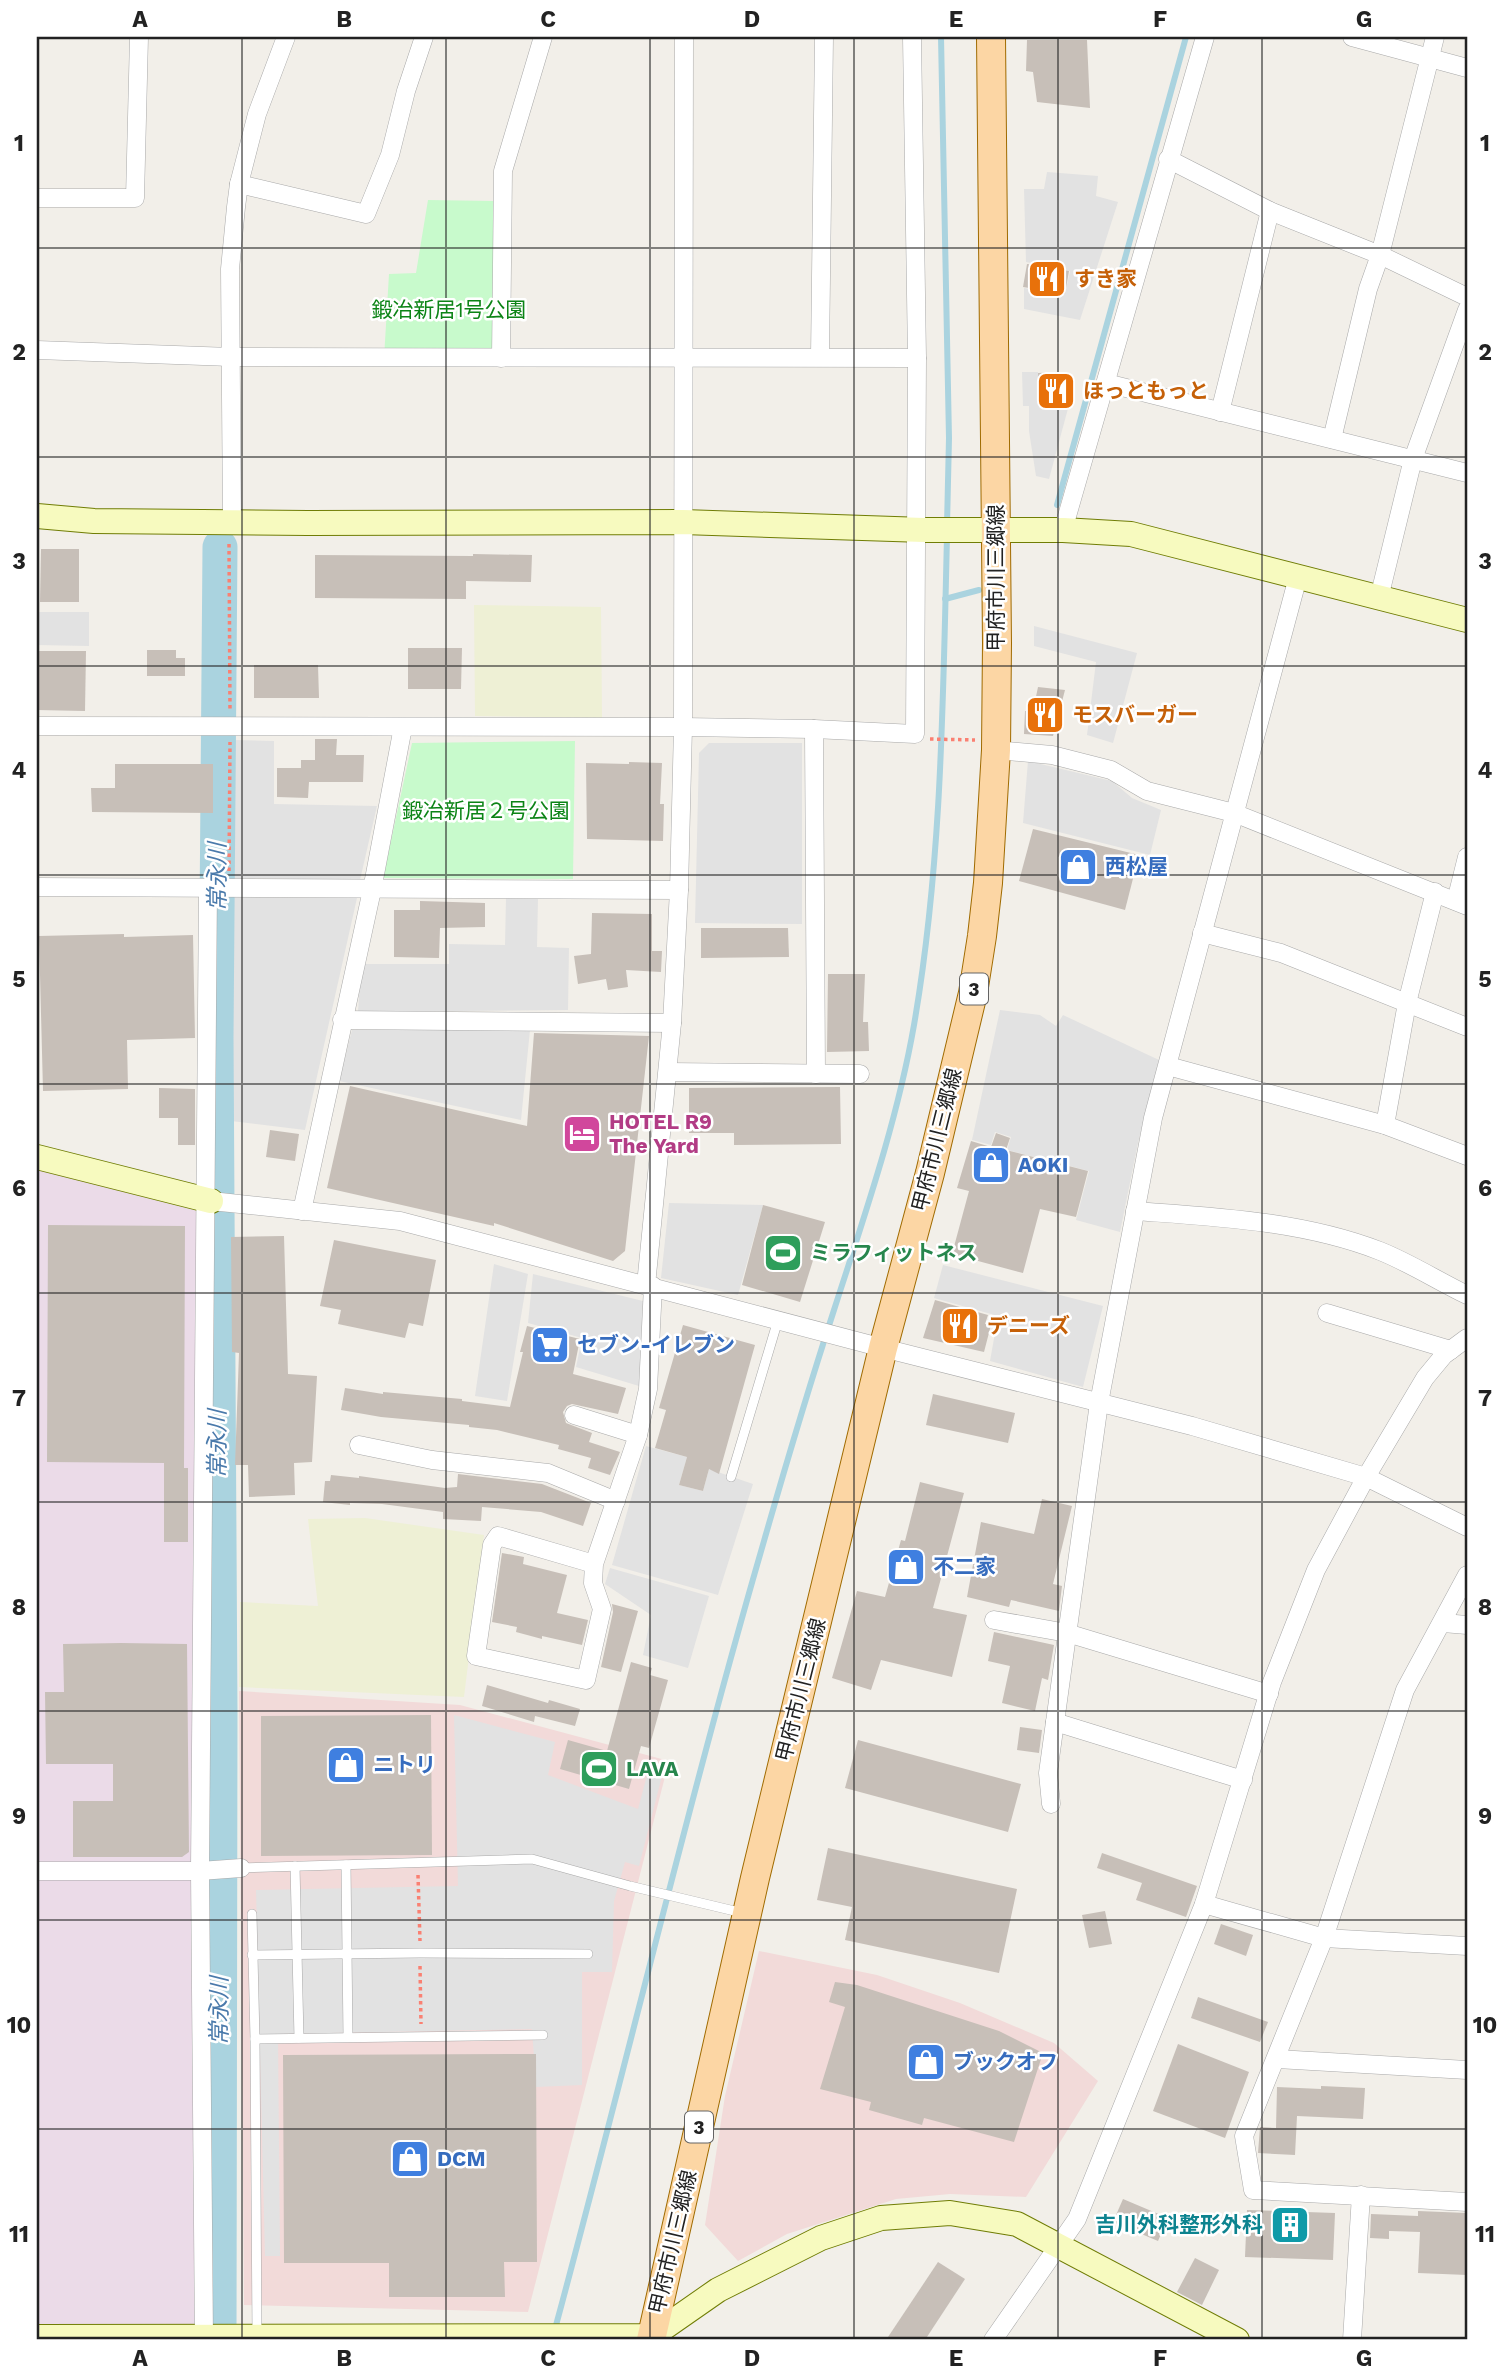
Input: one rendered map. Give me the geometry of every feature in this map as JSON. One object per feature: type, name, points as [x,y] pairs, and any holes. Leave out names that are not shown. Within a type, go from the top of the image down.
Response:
[{"type":"main road","name":"甲府市川三郷線","points":[[651,2338],[747,1914],[883,1348],[930,1172],[973,993],[988,883],[996,750],[984,530],[991,37]]},
{"type":"street","points":[[37,198],[135,198],[139,37]]},
{"type":"street","points":[[232,522],[230,270],[239,184],[257,114],[286,37]]},
{"type":"street","points":[[239,184],[366,214],[390,155],[406,91],[424,37]]},
{"type":"street","points":[[501,358],[503,171],[543,37]]},
{"type":"street","points":[[594,1563],[498,1536],[492,1545],[477,1656],[586,1680],[602,1609],[593,1583],[594,1563],[638,1435],[648,1389],[650,1286],[672,1023],[679,890],[683,727],[684,37]]},
{"type":"street","points":[[820,356],[824,37]]},
{"type":"street","points":[[37,726],[683,727],[915,733],[920,529],[912,37]]},
{"type":"street","points":[[1063,530],[1205,37]]},
{"type":"street","points":[[1352,37],[1467,68]]},
{"type":"street","points":[[1332,439],[1434,37]]},
{"type":"street","points":[[1168,159],[1270,211],[1380,255],[1467,297]]},
{"type":"street","points":[[1220,412],[1270,211]]},
{"type":"street","points":[[1379,598],[1413,459],[1467,310]]},
{"type":"street","points":[[37,350],[231,357],[917,358]]},
{"type":"street","points":[[1106,383],[1467,473]]},
{"type":"street","points":[[37,516],[94,521],[683,522],[1063,530],[1131,534],[1467,620]]},
{"type":"street","points":[[1051,1804],[1048,1773],[1099,1402],[1153,1118],[1298,577]]},
{"type":"street","points":[[302,1210],[372,890],[403,727]]},
{"type":"street","points":[[814,729],[816,1074]]},
{"type":"street","points":[[996,750],[1052,755],[1111,770],[1147,791],[1234,813],[1462,904],[1467,856]]},
{"type":"street","points":[[37,887],[679,890]]},
{"type":"street","points":[[204,2339],[200,1871],[216,1201],[216,888]]},
{"type":"street","points":[[1385,1125],[1407,1003],[1435,892]]},
{"type":"street","points":[[1202,933],[1281,953],[1467,1027]]},
{"type":"street","points":[[342,1020],[672,1023]]},
{"type":"street","points":[[1168,1066],[1385,1125],[1467,1156]]},
{"type":"street","points":[[668,1072],[860,1074]]},
{"type":"street","points":[[37,1157],[216,1201],[400,1221],[811,1327],[883,1348],[1192,1426],[1366,1477],[1467,1527]]},
{"type":"street","points":[[1135,1211],[1227,1218],[1302,1229],[1380,1251],[1467,1295]]},
{"type":"street","points":[[1326,1312],[1451,1350]]},
{"type":"street","points":[[993,2340],[1077,2219],[1204,1904],[1269,1694],[1317,1570],[1366,1477],[1425,1378],[1444,1355],[1467,1339]]},
{"type":"street","points":[[574,1415],[638,1435]]},
{"type":"street","points":[[359,1445],[432,1460],[548,1473],[616,1501]]},
{"type":"street","points":[[1467,1576],[1405,1690],[1324,1938],[1244,2136],[1253,2190],[1467,2202]]},
{"type":"street","points":[[994,1620],[1067,1633],[1269,1694]]},
{"type":"street","points":[[1443,1623],[1467,1625]]},
{"type":"street","points":[[1055,1722],[1243,1780]]},
{"type":"street","points":[[37,1871],[200,1871],[241,1868]]},
{"type":"street","points":[[1204,1904],[1324,1938],[1467,1946]]},
{"type":"street","points":[[1277,2059],[1467,2070]]},
{"type":"street","points":[[1352,2340],[1360,2196]]},
{"type":"street","points":[[37,2337],[651,2338],[718,2290],[821,2238],[881,2218],[950,2213],[1017,2224],[1237,2340]]},
{"type":"street","points":[[1009,2316],[1009,2340]]},
{"type":"lane","points":[[731,1477],[779,1319]]},
{"type":"lane","points":[[241,1868],[532,1859],[747,1914]]},
{"type":"lane","points":[[346,1865],[348,2037]]},
{"type":"lane","points":[[295,1866],[299,2038]]},
{"type":"lane","points":[[252,1914],[257,2337]]},
{"type":"lane","points":[[253,1955],[588,1954]]},
{"type":"lane","points":[[255,2039],[543,2035]]},
{"type":"path","points":[[927,739],[968,740]]},
{"type":"path","points":[[408,1875],[428,1875]]},
{"type":"shaded area","points":[[1047,172],[1098,176],[1096,196],[1118,202],[1080,320],[1024,309],[1024,288],[1065,294],[1070,271],[1026,262],[1024,189],[1044,189]]},
{"type":"shaded area","points":[[1022,372],[1038,372],[1038,401],[1070,401],[1049,479],[1036,476],[1029,431],[1029,406],[1023,406]]},
{"type":"shaded area","points":[[37,612],[89,612],[89,646],[37,645]]},
{"type":"shaded area","points":[[1034,626],[1137,653],[1113,743],[1087,735],[1096,662],[1034,646]]},
{"type":"shaded area","points":[[234,740],[274,741],[274,804],[377,806],[360,880],[232,878]]},
{"type":"shaded area","points":[[709,743],[802,743],[802,924],[695,923],[699,753]]},
{"type":"shaded area","points":[[1028,761],[1112,781],[1132,798],[1161,810],[1150,855],[1023,823]]},
{"type":"shaded area","points":[[223,897],[357,898],[305,1130],[223,1120]]},
{"type":"shaded area","points":[[506,898],[538,899],[537,947],[569,948],[568,1010],[358,1012],[361,964],[449,964],[449,944],[505,945]]},
{"type":"shaded area","points":[[1000,1010],[1040,1015],[1056,1026],[1063,1015],[1159,1060],[1138,1143],[1120,1232],[1076,1220],[1089,1171],[1007,1150],[1011,1137],[995,1132],[991,1145],[972,1140]]},
{"type":"shaded area","points":[[352,1030],[530,1030],[521,1120],[339,1081]]},
{"type":"shaded area","points":[[37,1169],[201,1212],[199,2340],[37,2340]]},
{"type":"shaded area","points":[[669,1203],[763,1205],[738,1295],[661,1278]]},
{"type":"shaded area","points":[[494,1264],[528,1274],[507,1401],[475,1396]]},
{"type":"shaded area","points":[[943,1265],[1103,1306],[1083,1387],[990,1361],[998,1316],[934,1298]]},
{"type":"shaded area","points":[[533,1274],[643,1301],[639,1386],[576,1367],[582,1338],[528,1323]]},
{"type":"shaded area","points":[[646,1446],[687,1457],[679,1485],[703,1491],[709,1469],[753,1484],[718,1595],[612,1565]]},
{"type":"shaded area","points":[[610,1568],[709,1596],[688,1668],[643,1655],[651,1615],[605,1584]]},
{"type":"shaded area","points":[[239,1691],[460,1705],[669,1761],[528,2312],[244,2305]]},
{"type":"shaded area","points":[[454,1715],[555,1742],[548,1775],[638,1809],[650,1764],[664,1768],[639,1866],[625,1862],[614,1901],[612,1972],[582,1972],[582,2085],[536,2087],[532,2029],[278,2034],[280,2256],[265,2256],[256,1890],[458,1886]]},
{"type":"shaded area","points":[[759,1951],[877,1975],[960,2003],[1054,2043],[1098,2081],[1026,2197],[950,2194],[896,2199],[787,2234],[738,2261],[705,2225],[725,2096]]},
{"type":"green space","name":"鍛冶新居1号公園","points":[[428,200],[495,201],[501,358],[384,358],[389,274],[416,273]]},
{"type":"green space","points":[[474,605],[601,607],[602,718],[475,716]]},
{"type":"green space","name":"鍛冶新居２号公園","points":[[575,741],[573,879],[383,878],[412,743]]},
{"type":"green space","points":[[365,1518],[484,1535],[464,1697],[239,1687],[240,1602],[318,1606],[308,1519]]},
{"type":"building","points":[[1027,40],[1087,40],[1090,108],[1037,102],[1033,72],[1026,71]]},
{"type":"building","points":[[1027,264],[1069,271],[1065,294],[1023,287]]},
{"type":"building","points":[[1065,372],[1066,401],[1039,401],[1038,373]]},
{"type":"building","points":[[41,549],[79,549],[79,602],[40,602]]},
{"type":"building","points":[[315,555],[532,555],[531,582],[466,581],[466,599],[315,598]]},
{"type":"building","points":[[408,648],[462,648],[461,689],[408,689]]},
{"type":"building","points":[[147,650],[176,650],[176,658],[185,658],[185,676],[147,676]]},
{"type":"building","points":[[37,651],[86,651],[85,711],[37,710]]},
{"type":"building","points":[[254,665],[318,665],[319,698],[254,698]]},
{"type":"building","points":[[1038,687],[1065,690],[1053,736],[1024,734],[1025,711],[1033,711]]},
{"type":"building","points":[[315,739],[337,739],[336,755],[364,755],[363,782],[309,782],[308,798],[277,797],[277,768],[301,768],[301,760],[315,760]]},
{"type":"building","points":[[586,763],[662,763],[660,804],[664,804],[663,841],[587,839]]},
{"type":"building","points":[[115,764],[213,764],[213,813],[92,812],[91,788],[115,788]]},
{"type":"building","points":[[1033,829],[1139,855],[1125,910],[1019,881]]},
{"type":"building","points":[[420,901],[485,903],[485,927],[440,928],[439,958],[394,957],[394,910],[420,910]]},
{"type":"building","points":[[592,913],[652,914],[652,951],[662,951],[661,972],[626,970],[628,987],[608,990],[606,979],[578,984],[574,956],[591,954]]},
{"type":"building","points":[[701,928],[788,928],[789,957],[701,958]]},
{"type":"building","points":[[124,934],[124,937],[193,935],[195,1038],[127,1040],[128,1089],[43,1091],[39,936]]},
{"type":"building","points":[[828,974],[865,974],[863,1022],[868,1022],[869,1051],[827,1052]]},
{"type":"building","points":[[534,1033],[649,1036],[625,1251],[613,1261],[494,1223],[494,1226],[327,1188],[350,1086],[527,1126]]},
{"type":"building","points":[[840,1087],[841,1144],[734,1145],[734,1133],[689,1133],[689,1088]]},
{"type":"building","points":[[159,1088],[195,1089],[195,1145],[178,1145],[178,1118],[159,1118]]},
{"type":"building","points":[[270,1130],[299,1134],[295,1161],[266,1157]]},
{"type":"building","points":[[996,1133],[1010,1138],[1006,1150],[1088,1171],[1076,1217],[1040,1209],[1023,1273],[952,1254],[969,1191],[957,1188],[971,1141],[991,1147]]},
{"type":"building","name":"ミラフィットネス","points":[[763,1205],[825,1222],[800,1302],[742,1285]]},
{"type":"building","points":[[48,1225],[185,1226],[184,1468],[188,1468],[188,1542],[164,1542],[164,1463],[47,1462]]},
{"type":"building","points":[[284,1236],[288,1374],[317,1376],[312,1462],[294,1463],[295,1495],[249,1497],[248,1465],[235,1465],[239,1353],[232,1352],[231,1237]]},
{"type":"building","points":[[334,1240],[436,1260],[423,1326],[409,1323],[405,1338],[338,1324],[341,1310],[320,1306]]},
{"type":"building","points":[[935,1300],[988,1315],[985,1324],[991,1325],[984,1352],[923,1338]]},
{"type":"building","points":[[683,1325],[755,1345],[719,1474],[709,1469],[703,1491],[679,1485],[687,1457],[655,1448],[666,1410],[659,1408]]},
{"type":"building","points":[[527,1326],[580,1339],[573,1374],[626,1388],[618,1414],[572,1404],[563,1412],[566,1423],[592,1433],[589,1442],[620,1452],[610,1475],[588,1468],[591,1458],[558,1449],[559,1445],[497,1430],[341,1410],[345,1388],[383,1394],[462,1399],[510,1407]]},
{"type":"building","points":[[933,1394],[1015,1413],[1008,1443],[926,1425]]},
{"type":"building","points":[[458,1474],[542,1484],[591,1503],[583,1526],[541,1512],[482,1507],[481,1521],[443,1519],[443,1512],[382,1504],[323,1502],[325,1481],[330,1481],[331,1475],[359,1476],[445,1488],[457,1487]]},
{"type":"building","points":[[920,1482],[964,1493],[933,1608],[967,1615],[952,1677],[881,1660],[871,1690],[832,1678],[857,1591],[885,1597],[901,1540],[905,1541]]},
{"type":"building","points":[[1042,1499],[1072,1506],[1053,1584],[1062,1586],[1059,1611],[1011,1600],[1009,1607],[967,1597],[981,1522],[1034,1534]]},
{"type":"building","points":[[502,1553],[524,1557],[523,1564],[567,1575],[557,1613],[588,1620],[582,1645],[542,1636],[542,1639],[516,1632],[517,1627],[492,1622]]},
{"type":"building","points":[[612,1604],[638,1611],[621,1672],[601,1667],[613,1612]]},
{"type":"building","points":[[994,1632],[1054,1645],[1048,1680],[1042,1678],[1035,1711],[1002,1703],[1010,1666],[988,1661]]},
{"type":"building","points":[[63,1644],[187,1644],[189,1852],[182,1857],[73,1857],[73,1801],[113,1801],[113,1764],[46,1764],[45,1692],[64,1692]]},
{"type":"building","points":[[631,1662],[652,1668],[650,1675],[668,1680],[649,1748],[641,1746],[629,1789],[560,1769],[568,1740],[607,1751]]},
{"type":"building","points":[[487,1685],[548,1703],[549,1700],[580,1709],[575,1726],[535,1716],[534,1722],[482,1706]]},
{"type":"building","name":"ニトリ","points":[[431,1715],[432,1855],[261,1856],[261,1716]]},
{"type":"building","points":[[1020,1727],[1042,1730],[1039,1753],[1017,1750]]},
{"type":"building","points":[[858,1740],[1021,1784],[1008,1832],[845,1788]]},
{"type":"building","points":[[828,1848],[1017,1889],[999,1973],[845,1940],[852,1907],[817,1900]]},
{"type":"building","points":[[1102,1853],[1197,1886],[1186,1917],[1136,1900],[1142,1883],[1097,1868]]},
{"type":"building","points":[[1105,1911],[1112,1944],[1089,1948],[1082,1915]]},
{"type":"building","points":[[1221,1924],[1253,1935],[1246,1956],[1214,1944]]},
{"type":"building","points":[[835,1982],[857,1985],[999,2031],[1043,2053],[1014,2142],[924,2118],[922,2125],[869,2110],[871,2102],[820,2089],[845,2007],[829,2002]]},
{"type":"building","points":[[1198,1997],[1268,2022],[1260,2042],[1191,2018]]},
{"type":"building","points":[[1178,2044],[1249,2072],[1225,2138],[1153,2111]]},
{"type":"building","name":"DCM","points":[[536,2054],[537,2262],[504,2262],[505,2297],[389,2297],[389,2263],[284,2263],[283,2055]]},
{"type":"building","points":[[1321,2086],[1365,2088],[1363,2119],[1297,2116],[1295,2155],[1258,2153],[1260,2127],[1276,2128],[1277,2087],[1321,2089]]},
{"type":"building","points":[[1123,2199],[1168,2218],[1158,2241],[1113,2222]]},
{"type":"building","name":"吉川外科整形外科","points":[[1247,2210],[1335,2213],[1333,2260],[1245,2257]]},
{"type":"building","points":[[1418,2211],[1467,2213],[1467,2275],[1418,2273],[1420,2232],[1389,2231],[1389,2239],[1370,2238],[1371,2214],[1418,2216]]},
{"type":"building","points":[[1195,2258],[1219,2270],[1202,2305],[1177,2292]]},
{"type":"building","points":[[938,2262],[965,2279],[925,2340],[886,2340]]},
{"type":"waterway","points":[[941,37],[949,438],[947,525]]},
{"type":"waterway","points":[[1057,505],[1186,37]]},
{"type":"waterway","points":[[555,2329],[736,1639],[798,1426],[879,1169],[907,1061],[923,964],[936,842],[947,536]]},
{"type":"waterway","name":"常永川","points":[[219,2340],[220,1710],[216,1037],[220,547]]},
{"type":"waterway","points":[[945,599],[979,590]]},
{"type":"place","name":"すき家","points":[[1047,279]]},
{"type":"place","name":"ほっともっと","points":[[1056,391]]},
{"type":"place","name":"モスバーガー","points":[[1045,715]]},
{"type":"place","name":"西松屋","points":[[1078,867]]},
{"type":"place","name":"HOTEL R9 The Yard","points":[[582,1134]]},
{"type":"place","name":"AOKI","points":[[991,1165]]},
{"type":"place","name":"ミラフィットネス","points":[[783,1253]]},
{"type":"place","name":"デニーズ","points":[[960,1326]]},
{"type":"place","name":"セブン-イレブン","points":[[550,1345]]},
{"type":"place","name":"不二家","points":[[906,1567]]},
{"type":"place","name":"ニトリ","points":[[346,1765]]},
{"type":"place","name":"LAVA","points":[[599,1769]]},
{"type":"place","name":"ブックオフ","points":[[926,2062]]},
{"type":"place","name":"DCM","points":[[410,2159]]},
{"type":"place","name":"吉川外科整形外科","points":[[1290,2225]]}]
